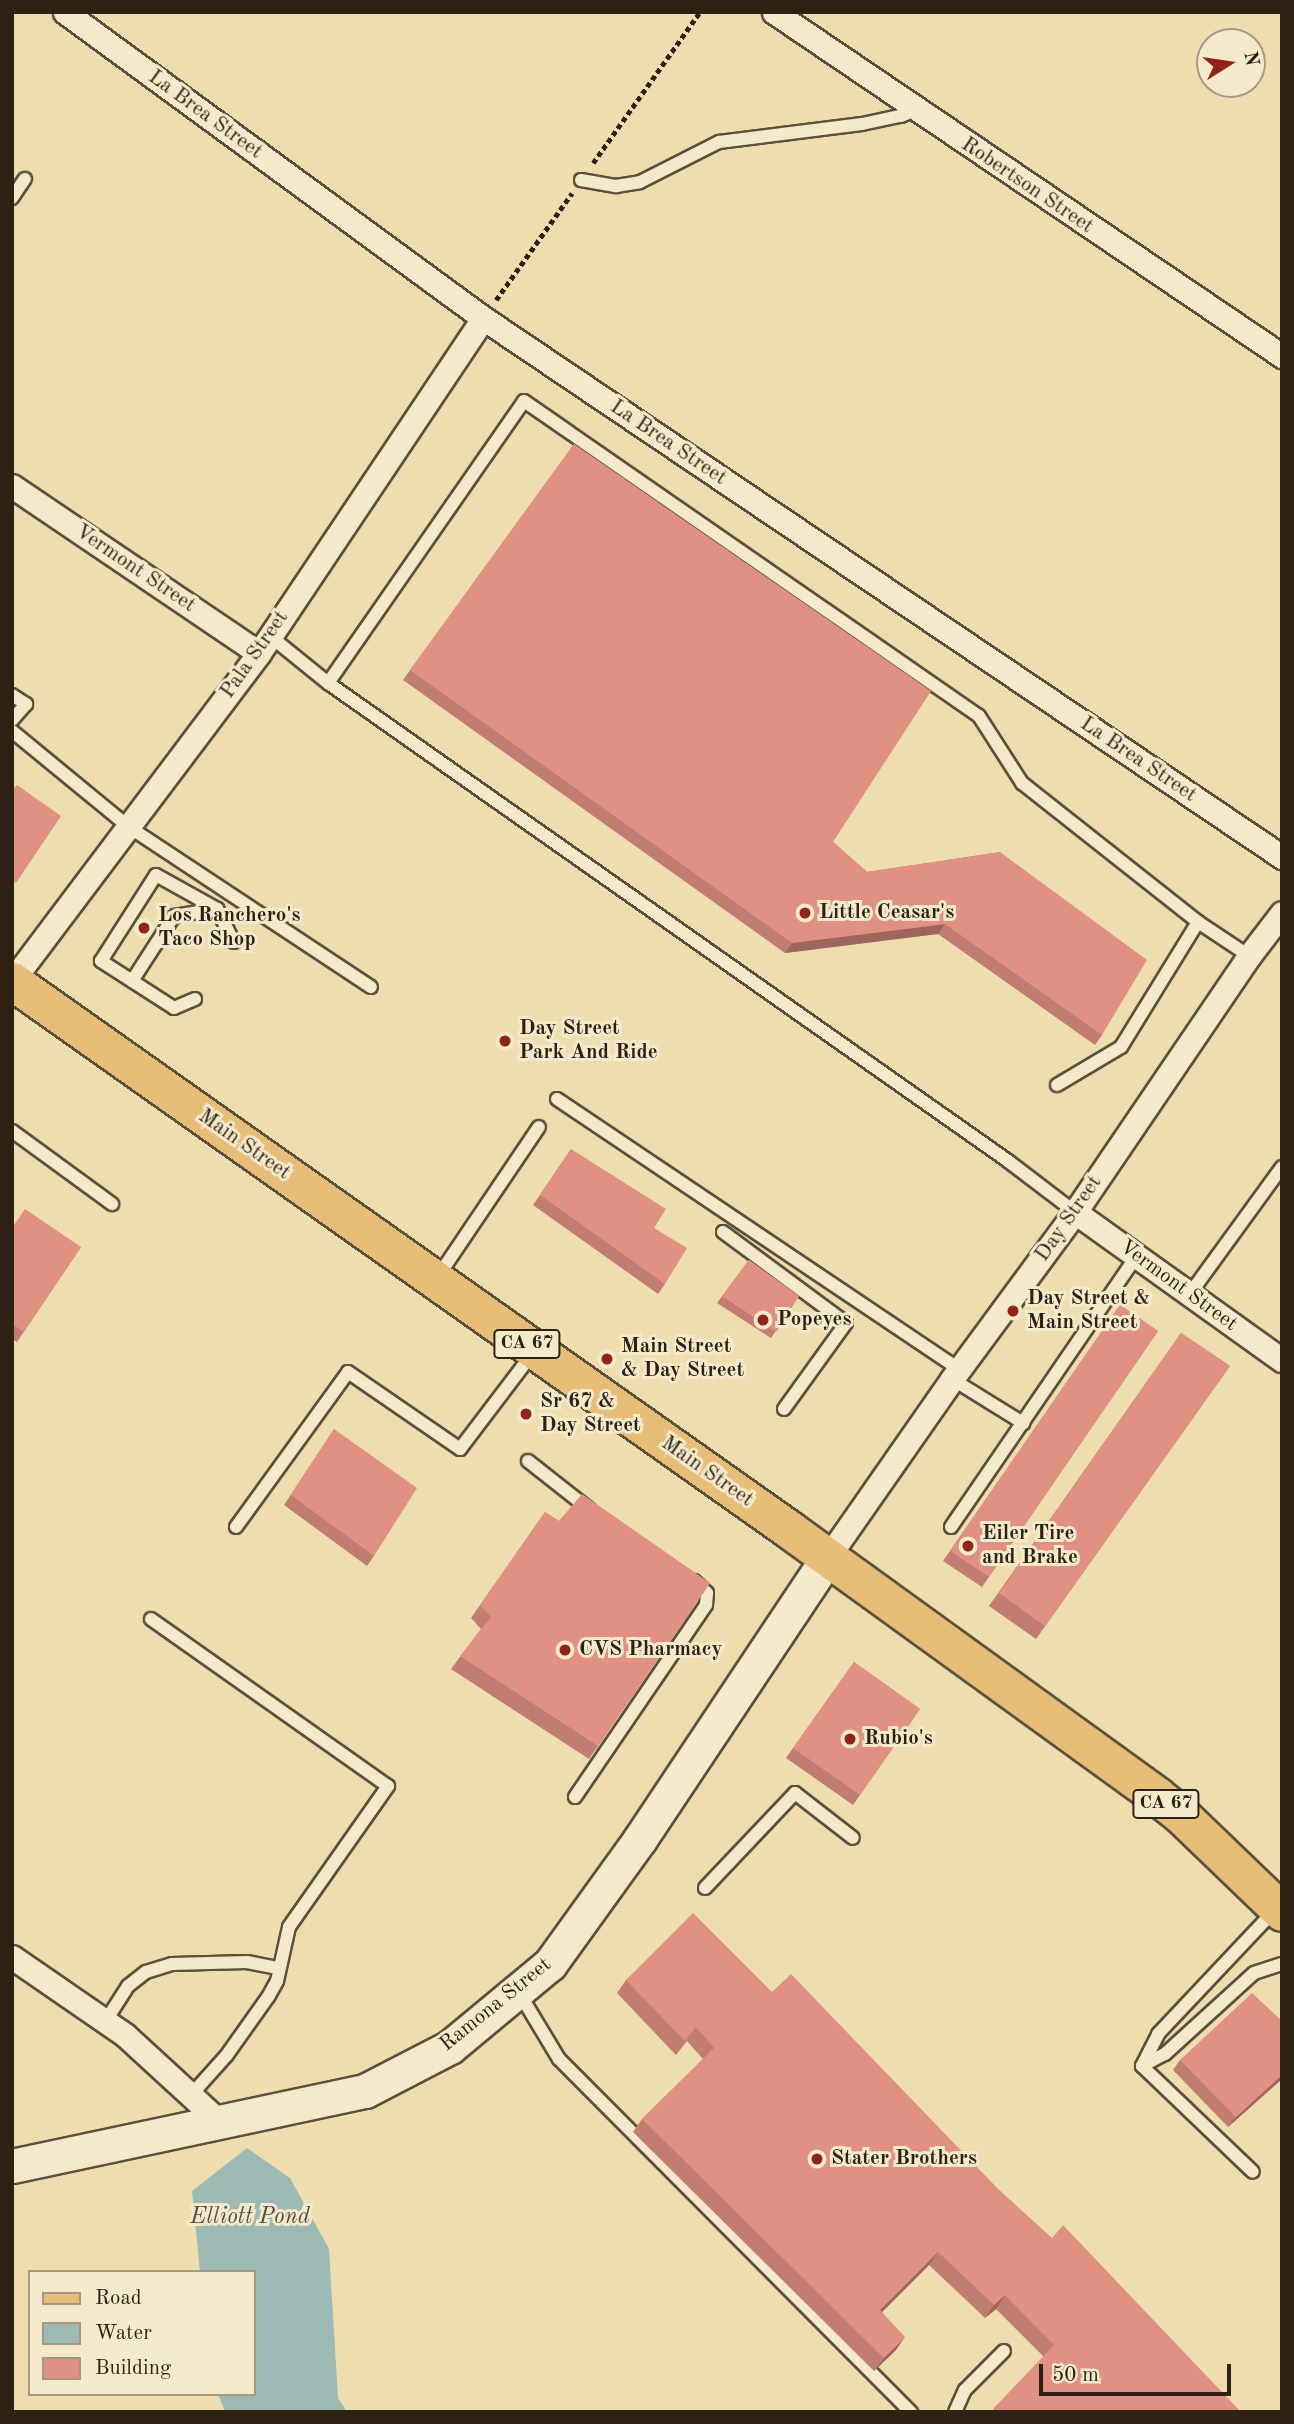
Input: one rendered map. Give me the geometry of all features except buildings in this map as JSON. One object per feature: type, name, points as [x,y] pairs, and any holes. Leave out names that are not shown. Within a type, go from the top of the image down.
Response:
[{"type":"main road","name":"Main Street","points":[[12,981],[828,1557],[1180,1814],[1280,1906]]},
{"type":"main road","name":"Ramona Street","points":[[12,2166],[365,2091],[450,2047],[551,1964],[640,1839],[828,1557]]},
{"type":"street","name":"La Brea Street","points":[[65,12],[483,318],[1282,857]]},
{"type":"street","name":"Robertson Street","points":[[774,12],[1282,356]]},
{"type":"street","name":"Pala Street","points":[[12,981],[264,644],[483,318]]},
{"type":"street","name":"Vermont Street","points":[[12,486],[264,644]]},
{"type":"street","name":"Day Street","points":[[828,1557],[955,1374],[1075,1212],[1249,956],[1282,913]]},
{"type":"street","name":"Vermont Street","points":[[1075,1212],[1282,1360]]},
{"type":"street","points":[[12,1957],[125,2035],[220,2122]]},
{"type":"lane","points":[[580,180],[616,186],[640,181],[719,142],[862,124],[901,116],[915,110]]},
{"type":"lane","points":[[12,198],[25,179]]},
{"type":"lane","points":[[328,682],[524,401],[979,716],[1022,783],[1198,922],[1249,956]]},
{"type":"lane","points":[[264,644],[328,682],[1008,1161],[1075,1212]]},
{"type":"lane","points":[[12,695],[26,704],[12,720]]},
{"type":"lane","points":[[12,732],[129,827],[371,987]]},
{"type":"lane","points":[[195,999],[174,1008],[101,961],[156,875],[217,909],[234,942]]},
{"type":"lane","points":[[132,981],[174,916],[217,909]]},
{"type":"lane","points":[[1057,1084],[1121,1047],[1198,922]]},
{"type":"lane","points":[[557,1099],[1023,1423]]},
{"type":"lane","points":[[435,1281],[539,1127]]},
{"type":"lane","points":[[12,1130],[112,1203]]},
{"type":"lane","points":[[1189,1295],[1282,1167]]},
{"type":"lane","points":[[723,1232],[846,1323],[784,1409]]},
{"type":"lane","points":[[951,1527],[1136,1257]]},
{"type":"lane","points":[[236,1527],[348,1372],[460,1449],[536,1350]]},
{"type":"lane","points":[[528,1461],[595,1515]]},
{"type":"lane","points":[[575,1797],[706,1605],[706,1593],[687,1576]]},
{"type":"lane","points":[[151,1619],[388,1786],[289,1927],[277,1981],[268,1997],[226,2056],[191,2095]]},
{"type":"lane","points":[[705,1888],[795,1793],[853,1838]]},
{"type":"lane","points":[[1142,2066],[1158,2034],[1280,1906]]},
{"type":"lane","points":[[106,2022],[128,1986],[146,1972],[172,1964],[247,1962],[279,1968]]},
{"type":"lane","points":[[1142,2066],[1165,2054],[1254,1973],[1282,1964]]},
{"type":"lane","points":[[518,1991],[559,2059],[911,2412]]},
{"type":"lane","points":[[1142,2066],[1253,2172]]},
{"type":"lane","points":[[955,2412],[965,2390],[1004,2351]]},
{"type":"water","name":"Elliott Pond","points":[[247,2148],[290,2178],[329,2249],[338,2398],[347,2412],[225,2412],[219,2396],[256,2396],[256,2270],[200,2270],[192,2191]]},
{"type":"place","name":"Little Ceasar's","points":[[805,913]]},
{"type":"place","name":"Los Ranchero's Taco Shop","points":[[144,928]]},
{"type":"place","name":"Day Street Park And Ride","points":[[505,1041]]},
{"type":"place","name":"Day Street & Main Street","points":[[1013,1311]]},
{"type":"place","name":"Popeyes","points":[[763,1320]]},
{"type":"place","name":"Main Street & Day Street","points":[[607,1359]]},
{"type":"place","name":"Sr 67 & Day Street","points":[[526,1414]]},
{"type":"place","name":"Eiler Tire and Brake","points":[[968,1546]]},
{"type":"place","name":"CVS Pharmacy","points":[[565,1650]]},
{"type":"place","name":"Rubio's","points":[[850,1739]]},
{"type":"place","name":"Stater Brothers","points":[[817,2159]]}]
